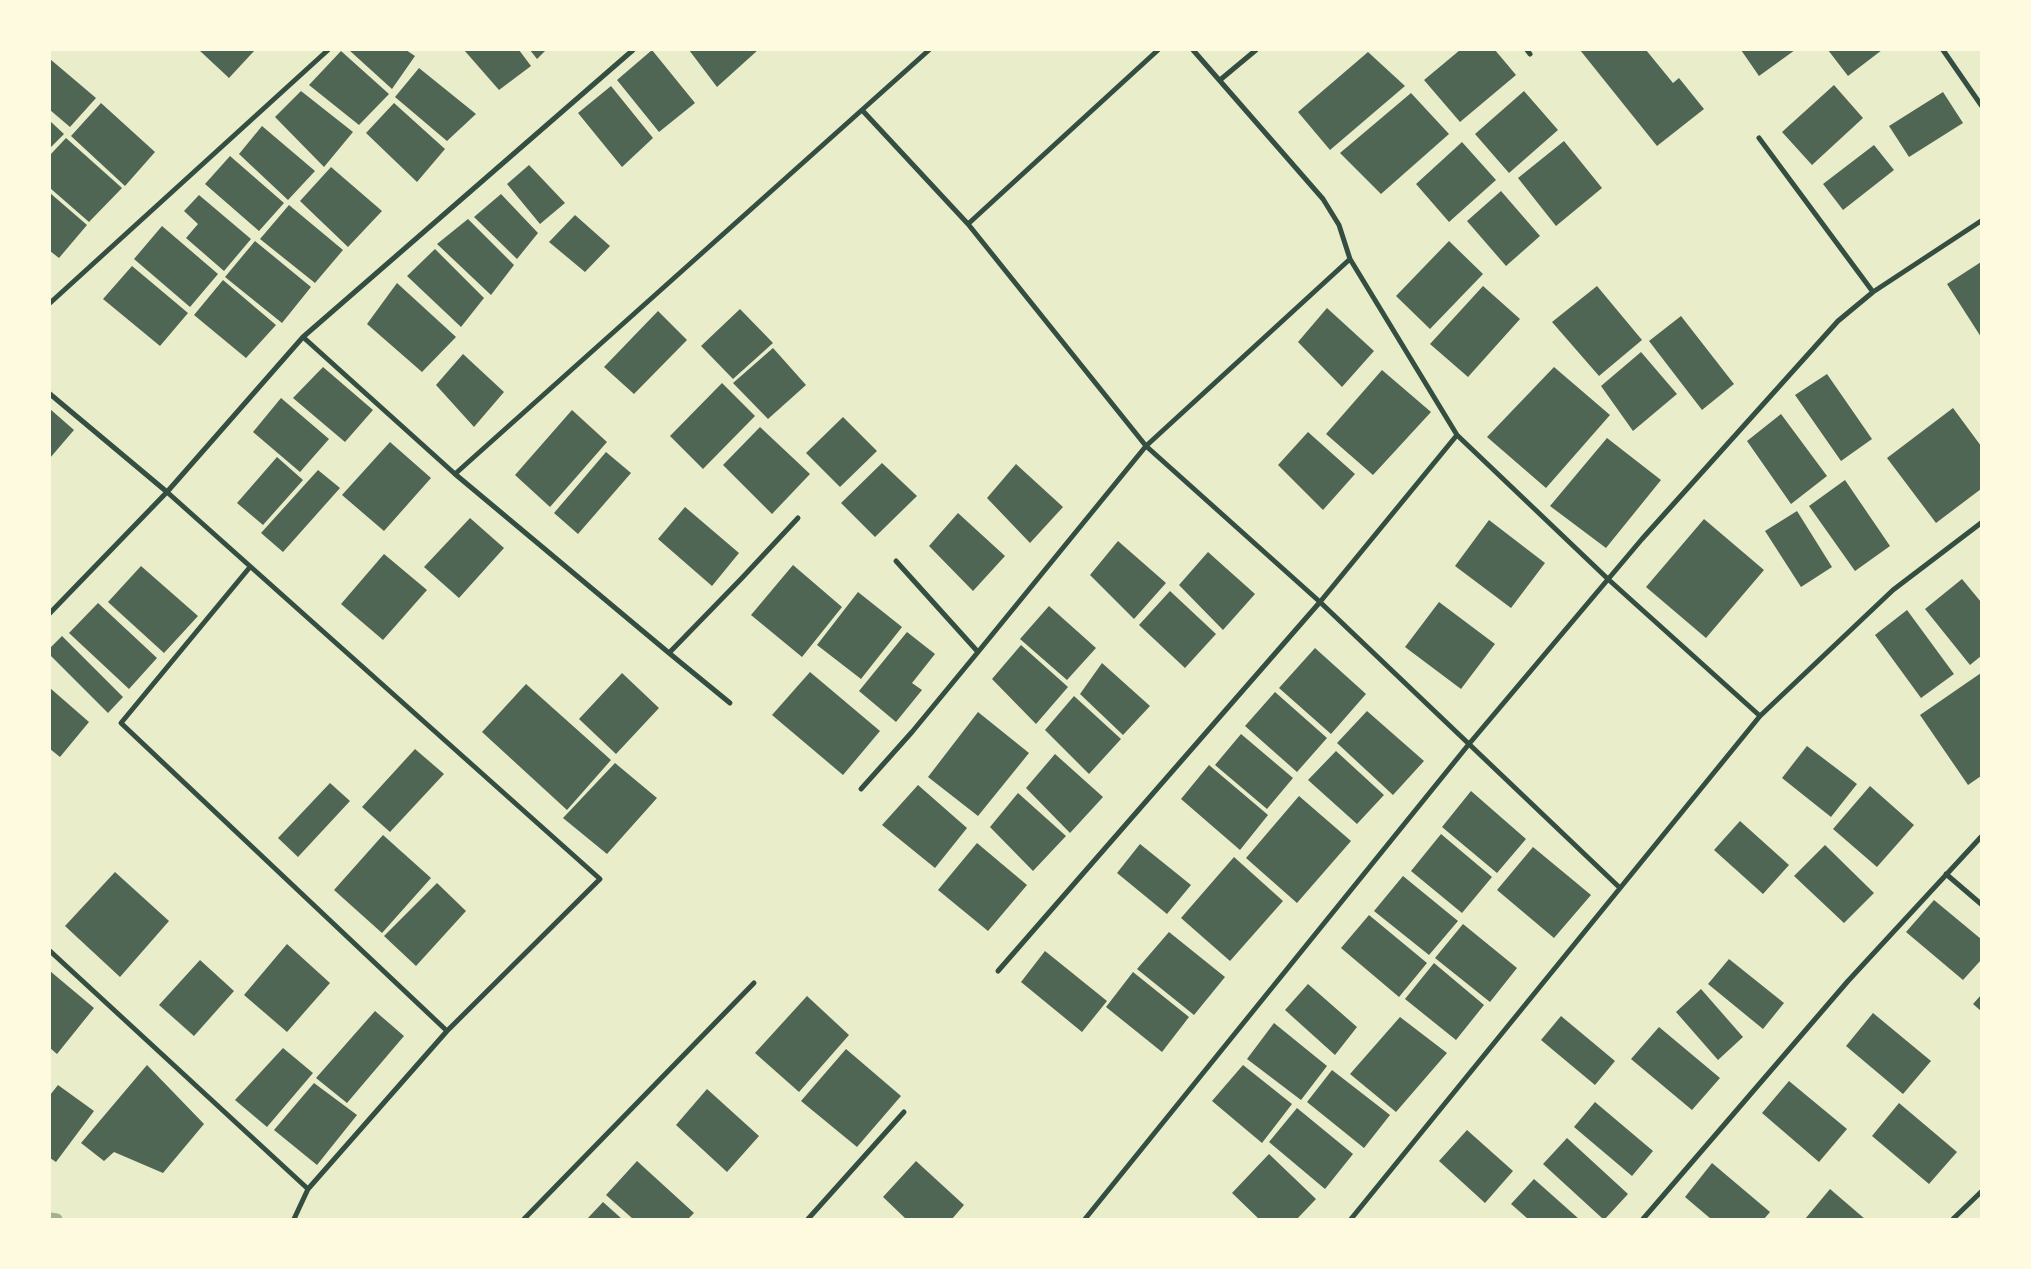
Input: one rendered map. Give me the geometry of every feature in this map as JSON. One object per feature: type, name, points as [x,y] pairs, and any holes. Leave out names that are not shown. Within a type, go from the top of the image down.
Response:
[{"type":"street","points":[[50,303],[328,50]]},
{"type":"street","points":[[50,613],[167,492],[303,337],[634,50]]},
{"type":"street","points":[[455,474],[929,50]]},
{"type":"street","points":[[968,224],[1158,50]]},
{"type":"street","points":[[1193,50],[1323,199],[1339,225],[1350,259],[1457,435],[1609,580],[1760,716]]},
{"type":"street","points":[[1220,80],[1256,50]]},
{"type":"street","points":[[1943,50],[1981,105]]},
{"type":"street","points":[[862,110],[968,224],[1146,446],[1320,602],[1620,888]]},
{"type":"street","points":[[1759,138],[1873,292]]},
{"type":"street","points":[[1085,1219],[1468,744],[1642,539],[1838,322],[1873,292],[1981,221]]},
{"type":"street","points":[[861,789],[912,732],[1146,446],[1350,259]]},
{"type":"street","points":[[303,337],[455,474],[730,703]]},
{"type":"street","points":[[50,394],[167,492],[600,879],[447,1031],[308,1189],[294,1219]]},
{"type":"street","points":[[998,971],[1320,602],[1457,435]]},
{"type":"street","points":[[669,653],[741,580],[798,518]]},
{"type":"street","points":[[1351,1219],[1760,716],[1893,590],[1981,524]]},
{"type":"street","points":[[896,561],[978,652]]},
{"type":"street","points":[[250,567],[121,724],[447,1031]]},
{"type":"street","points":[[1643,1219],[1848,981],[1981,836]]},
{"type":"street","points":[[1946,874],[1981,904]]},
{"type":"street","points":[[50,951],[308,1189]]},
{"type":"street","points":[[524,1219],[754,984]]},
{"type":"street","points":[[808,1219],[904,1112]]},
{"type":"street","points":[[1953,1219],[1981,1192]]},
{"type":"building","points":[[199,50],[255,50],[229,78]]},
{"type":"building","points":[[349,50],[406,50],[415,56],[392,89]]},
{"type":"building","points":[[464,50],[519,50],[531,66],[499,90]]},
{"type":"building","points":[[530,50],[546,50],[537,59]]},
{"type":"building","points":[[652,50],[695,103],[659,132],[617,80]]},
{"type":"building","points":[[689,50],[758,50],[717,87]]},
{"type":"building","points":[[1460,50],[1495,50],[1516,75],[1460,122],[1424,80]]},
{"type":"building","points":[[1580,50],[1646,50],[1673,83],[1679,78],[1704,109],[1657,146]]},
{"type":"building","points":[[1741,50],[1795,50],[1759,76]]},
{"type":"building","points":[[1828,50],[1882,50],[1848,76]]},
{"type":"building","points":[[341,51],[389,94],[359,125],[309,85]]},
{"type":"building","points":[[1368,52],[1405,86],[1330,150],[1298,112]]},
{"type":"building","points":[[50,59],[96,98],[70,127],[50,110]]},
{"type":"building","points":[[419,68],[476,114],[447,141],[395,97]]},
{"type":"building","points":[[1834,85],[1863,118],[1812,165],[1782,132]]},
{"type":"building","points":[[611,86],[653,138],[622,167],[578,113]]},
{"type":"building","points":[[301,91],[353,132],[324,167],[275,117]]},
{"type":"building","points":[[1524,91],[1558,130],[1509,173],[1475,134]]},
{"type":"building","points":[[1943,92],[1963,123],[1909,157],[1889,126]]},
{"type":"building","points":[[1411,93],[1449,134],[1381,194],[1340,153]]},
{"type":"building","points":[[101,103],[155,152],[125,186],[71,136]]},
{"type":"building","points":[[394,103],[445,149],[417,182],[366,133]]},
{"type":"building","points":[[50,121],[64,134],[50,148]]},
{"type":"building","points":[[262,126],[315,171],[288,200],[239,154]]},
{"type":"building","points":[[66,138],[122,188],[89,222],[50,188],[50,155]]},
{"type":"building","points":[[1564,141],[1602,188],[1556,226],[1518,178]]},
{"type":"building","points":[[1462,142],[1496,180],[1449,222],[1416,184]]},
{"type":"building","points":[[1874,145],[1894,170],[1843,210],[1823,184]]},
{"type":"building","points":[[230,156],[284,203],[259,231],[205,184]]},
{"type":"building","points":[[529,165],[565,203],[540,224],[507,184]]},
{"type":"building","points":[[331,167],[382,211],[348,247],[300,201]]},
{"type":"building","points":[[1501,191],[1540,236],[1506,266],[1467,221]]},
{"type":"building","points":[[50,193],[87,225],[59,258],[50,251]]},
{"type":"building","points":[[501,194],[538,233],[517,259],[474,217]]},
{"type":"building","points":[[199,195],[251,239],[224,271],[186,238],[198,224],[184,211]]},
{"type":"building","points":[[289,205],[343,250],[315,283],[260,239]]},
{"type":"building","points":[[575,215],[610,246],[585,272],[549,242]]},
{"type":"building","points":[[468,219],[514,265],[491,295],[437,244]]},
{"type":"building","points":[[162,226],[218,274],[190,307],[134,259]]},
{"type":"building","points":[[255,241],[311,287],[282,323],[225,277]]},
{"type":"building","points":[[1449,241],[1483,274],[1430,329],[1396,296]]},
{"type":"building","points":[[435,249],[484,298],[461,327],[407,276]]},
{"type":"building","points":[[1981,262],[1981,337],[1947,284]]},
{"type":"building","points":[[132,266],[188,313],[160,346],[103,299]]},
{"type":"building","points":[[223,280],[276,325],[246,358],[194,315]]},
{"type":"building","points":[[397,283],[456,337],[422,372],[367,324]]},
{"type":"building","points":[[1483,286],[1520,319],[1468,377],[1430,344]]},
{"type":"building","points":[[1597,286],[1642,340],[1599,376],[1552,322]]},
{"type":"building","points":[[1327,308],[1374,351],[1342,387],[1298,342]]},
{"type":"building","points":[[740,309],[773,343],[733,379],[701,346]]},
{"type":"building","points":[[658,311],[687,340],[634,394],[604,367]]},
{"type":"building","points":[[1681,316],[1734,384],[1702,410],[1649,341]]},
{"type":"building","points":[[773,348],[806,385],[768,419],[733,383]]},
{"type":"building","points":[[1641,352],[1677,394],[1633,431],[1601,386]]},
{"type":"building","points":[[463,354],[504,392],[474,427],[436,385]]},
{"type":"building","points":[[323,367],[373,410],[345,442],[293,398]]},
{"type":"building","points":[[1554,367],[1610,415],[1546,488],[1487,437]]},
{"type":"building","points":[[1382,370],[1431,412],[1373,475],[1326,434]]},
{"type":"building","points":[[1827,374],[1872,439],[1841,461],[1795,395]]},
{"type":"building","points":[[722,383],[755,416],[703,469],[670,436]]},
{"type":"building","points":[[281,398],[329,439],[300,472],[253,432]]},
{"type":"building","points":[[1953,408],[1981,446],[1981,489],[1936,523],[1887,458]]},
{"type":"building","points":[[50,409],[74,430],[50,458]]},
{"type":"building","points":[[572,410],[607,442],[550,507],[515,475]]},
{"type":"building","points":[[1781,414],[1827,476],[1791,504],[1747,441]]},
{"type":"building","points":[[843,417],[877,451],[840,487],[806,453]]},
{"type":"building","points":[[760,427],[810,474],[772,514],[723,465]]},
{"type":"building","points":[[1308,432],[1355,474],[1323,510],[1278,465]]},
{"type":"building","points":[[1607,438],[1661,480],[1606,548],[1550,506]]},
{"type":"building","points":[[390,442],[431,478],[384,531],[342,495]]},
{"type":"building","points":[[606,452],[631,473],[578,534],[554,513]]},
{"type":"building","points":[[277,457],[303,480],[263,525],[237,503]]},
{"type":"building","points":[[882,463],[917,496],[875,537],[841,503]]},
{"type":"building","points":[[1016,464],[1063,507],[1030,543],[987,498]]},
{"type":"building","points":[[318,470],[340,488],[283,552],[261,533]]},
{"type":"building","points":[[1845,480],[1890,546],[1855,571],[1809,506]]},
{"type":"building","points":[[685,507],[739,553],[712,586],[658,539]]},
{"type":"building","points":[[1797,511],[1832,567],[1801,587],[1765,531]]},
{"type":"building","points":[[958,513],[1005,556],[973,591],[929,546]]},
{"type":"building","points":[[470,518],[504,548],[459,598],[424,567]]},
{"type":"building","points":[[1704,519],[1764,570],[1706,638],[1646,587]]},
{"type":"building","points":[[1489,520],[1545,563],[1511,608],[1455,566]]},
{"type":"building","points":[[1118,541],[1166,583],[1134,619],[1090,575]]},
{"type":"building","points":[[1208,552],[1255,594],[1223,630],[1179,585]]},
{"type":"building","points":[[384,554],[427,590],[383,640],[341,604]]},
{"type":"building","points":[[793,565],[842,607],[802,657],[751,615]]},
{"type":"building","points":[[141,566],[198,616],[164,653],[108,602]]},
{"type":"building","points":[[1962,579],[1981,602],[1981,656],[1970,665],[1925,609]]},
{"type":"building","points":[[1170,591],[1216,634],[1185,668],[1139,625]]},
{"type":"building","points":[[858,592],[902,627],[861,679],[817,645]]},
{"type":"building","points":[[1439,602],[1495,644],[1461,689],[1405,647]]},
{"type":"building","points":[[98,603],[157,658],[129,689],[69,633]]},
{"type":"building","points":[[1049,606],[1096,648],[1067,680],[1020,639]]},
{"type":"building","points":[[1907,610],[1954,674],[1921,698],[1875,635]]},
{"type":"building","points":[[907,632],[935,654],[912,683],[922,690],[896,722],[859,691]]},
{"type":"building","points":[[62,636],[123,697],[108,713],[50,655],[50,648]]},
{"type":"building","points":[[1021,645],[1068,687],[1036,724],[992,679]]},
{"type":"building","points":[[1315,648],[1366,694],[1331,734],[1279,688]]},
{"type":"building","points":[[1102,663],[1150,706],[1123,735],[1080,694]]},
{"type":"building","points":[[810,672],[880,731],[843,775],[772,715]]},
{"type":"building","points":[[622,673],[659,708],[616,754],[579,719]]},
{"type":"building","points":[[1981,673],[1981,776],[1968,785],[1920,715]]},
{"type":"building","points":[[526,684],[611,760],[567,810],[482,732]]},
{"type":"building","points":[[50,688],[89,722],[60,757],[50,749]]},
{"type":"building","points":[[1275,692],[1327,738],[1297,772],[1245,726]]},
{"type":"building","points":[[1074,696],[1121,739],[1089,774],[1045,730]]},
{"type":"building","points":[[1367,711],[1424,761],[1393,795],[1337,743]]},
{"type":"building","points":[[978,712],[1029,753],[978,816],[928,777]]},
{"type":"building","points":[[1241,734],[1293,778],[1267,809],[1215,765]]},
{"type":"building","points":[[1807,746],[1857,784],[1831,817],[1782,778]]},
{"type":"building","points":[[415,749],[444,774],[390,832],[362,807]]},
{"type":"building","points":[[1336,751],[1384,795],[1357,824],[1308,780]]},
{"type":"building","points":[[1055,754],[1103,797],[1070,833],[1026,788]]},
{"type":"building","points":[[615,763],[657,798],[607,854],[563,818]]},
{"type":"building","points":[[1209,765],[1268,815],[1240,850],[1181,799]]},
{"type":"building","points":[[330,783],[350,801],[298,857],[278,838]]},
{"type":"building","points":[[918,785],[967,828],[935,868],[882,825]]},
{"type":"building","points":[[1870,786],[1914,825],[1877,867],[1833,829]]},
{"type":"building","points":[[1471,791],[1526,839],[1497,873],[1442,827]]},
{"type":"building","points":[[1018,793],[1066,836],[1033,871],[990,827]]},
{"type":"building","points":[[1299,796],[1351,841],[1297,903],[1246,858]]},
{"type":"building","points":[[1740,821],[1789,865],[1763,894],[1714,850]]},
{"type":"building","points":[[1441,834],[1492,877],[1462,913],[1411,871]]},
{"type":"building","points":[[383,835],[431,878],[382,933],[334,890]]},
{"type":"building","points":[[977,843],[1027,885],[988,931],[938,890]]},
{"type":"building","points":[[1140,844],[1191,885],[1167,914],[1117,873]]},
{"type":"building","points":[[1825,845],[1874,893],[1844,923],[1794,876]]},
{"type":"building","points":[[1533,847],[1591,895],[1554,938],[1497,890]]},
{"type":"building","points":[[1234,857],[1283,901],[1230,961],[1181,918]]},
{"type":"building","points":[[115,872],[169,921],[120,977],[65,926]]},
{"type":"building","points":[[1403,876],[1458,921],[1429,955],[1374,911]]},
{"type":"building","points":[[437,883],[466,911],[416,966],[384,936]]},
{"type":"building","points":[[1934,900],[1981,939],[1981,960],[1963,980],[1906,932]]},
{"type":"building","points":[[1369,915],[1427,963],[1399,997],[1341,948]]},
{"type":"building","points":[[1463,924],[1517,968],[1490,1002],[1435,958]]},
{"type":"building","points":[[1169,932],[1225,977],[1194,1015],[1137,969]]},
{"type":"building","points":[[287,944],[330,983],[287,1032],[244,995]]},
{"type":"building","points":[[1045,951],[1107,1001],[1082,1032],[1021,982]]},
{"type":"building","points":[[1729,959],[1784,1003],[1763,1029],[1708,984]]},
{"type":"building","points":[[200,960],[234,991],[194,1036],[159,1005]]},
{"type":"building","points":[[1434,963],[1484,1005],[1456,1040],[1405,999]]},
{"type":"building","points":[[50,971],[94,1008],[57,1054],[50,1048]]},
{"type":"building","points":[[1133,972],[1189,1017],[1162,1052],[1106,1007]]},
{"type":"building","points":[[1308,984],[1357,1027],[1335,1055],[1285,1010]]},
{"type":"building","points":[[1701,989],[1743,1037],[1718,1060],[1676,1012]]},
{"type":"building","points":[[1981,995],[1981,1011],[1973,1004]]},
{"type":"building","points":[[807,996],[849,1035],[799,1092],[755,1053]]},
{"type":"building","points":[[375,1011],[404,1036],[347,1103],[316,1078]]},
{"type":"building","points":[[1873,1013],[1931,1061],[1903,1094],[1846,1046]]},
{"type":"building","points":[[1561,1016],[1615,1061],[1595,1085],[1541,1040]]},
{"type":"building","points":[[1400,1017],[1447,1053],[1396,1112],[1350,1074]]},
{"type":"building","points":[[1274,1023],[1327,1066],[1301,1100],[1247,1059]]},
{"type":"building","points":[[1659,1027],[1720,1078],[1692,1110],[1631,1059]]},
{"type":"building","points":[[283,1048],[313,1073],[267,1127],[235,1100]]},
{"type":"building","points":[[846,1049],[901,1096],[857,1147],[801,1101]]},
{"type":"building","points":[[147,1065],[204,1124],[163,1173],[114,1152],[104,1161],[81,1143]]},
{"type":"building","points":[[1243,1065],[1292,1104],[1262,1143],[1212,1101]]},
{"type":"building","points":[[1332,1070],[1390,1115],[1364,1148],[1307,1102]]},
{"type":"building","points":[[1789,1081],[1847,1129],[1819,1162],[1762,1113]]},
{"type":"building","points":[[314,1083],[357,1115],[317,1165],[274,1130]]},
{"type":"building","points":[[58,1085],[94,1111],[56,1162],[50,1158],[50,1095]]},
{"type":"building","points":[[707,1089],[759,1136],[727,1172],[676,1125]]},
{"type":"building","points":[[1595,1102],[1653,1151],[1632,1176],[1574,1127]]},
{"type":"building","points":[[1899,1103],[1957,1152],[1929,1184],[1872,1136]]},
{"type":"building","points":[[1297,1108],[1353,1154],[1325,1189],[1269,1142]]},
{"type":"building","points":[[1467,1130],[1513,1171],[1485,1203],[1439,1161]]},
{"type":"building","points":[[1567,1138],[1628,1194],[1605,1219],[1543,1164]]},
{"type":"building","points":[[1269,1154],[1316,1199],[1297,1219],[1259,1219],[1232,1193]]},
{"type":"building","points":[[637,1161],[694,1213],[688,1219],[633,1219],[606,1195]]},
{"type":"building","points":[[916,1161],[964,1205],[952,1219],[906,1219],[883,1197]]},
{"type":"building","points":[[1712,1163],[1770,1212],[1764,1219],[1711,1219],[1685,1197]]},
{"type":"building","points":[[1534,1179],[1579,1219],[1528,1219],[1511,1204]]},
{"type":"building","points":[[1830,1189],[1865,1219],[1805,1219]]},
{"type":"building","points":[[603,1202],[622,1219],[587,1219]]},
{"type":"waterway","points":[[50,1218],[57,1219]]}]
